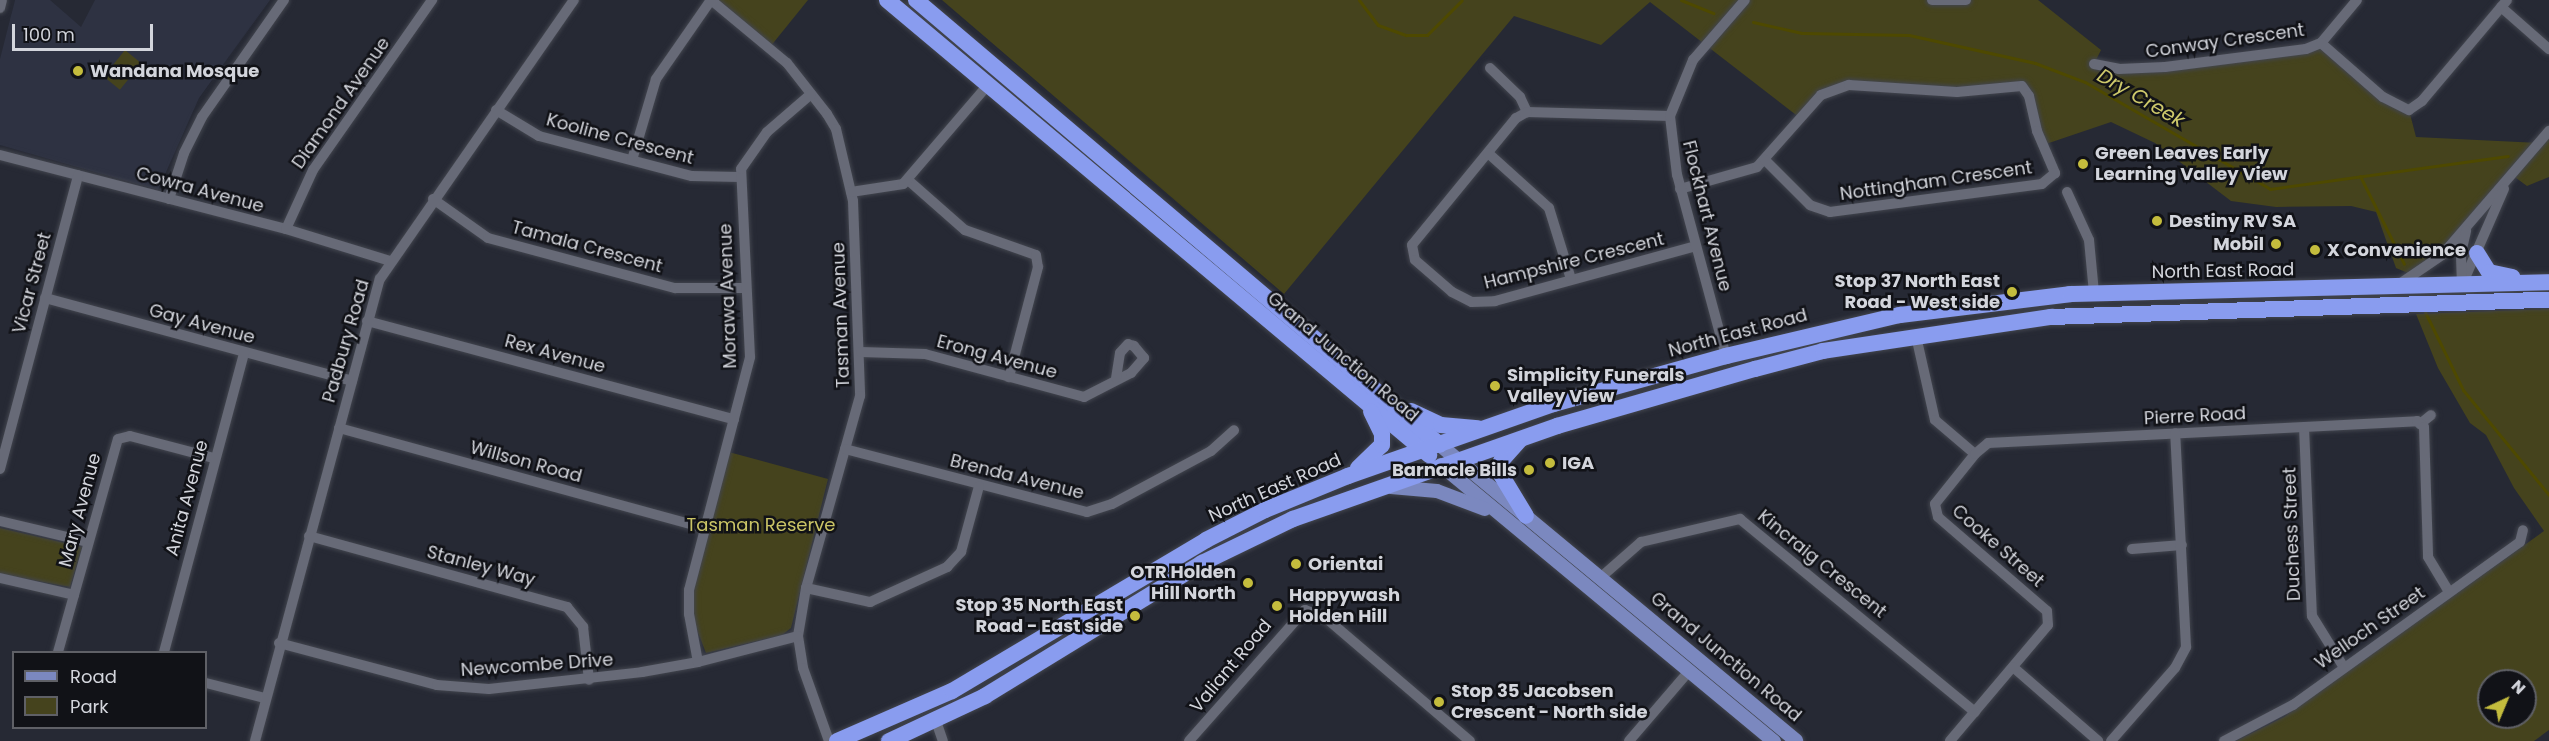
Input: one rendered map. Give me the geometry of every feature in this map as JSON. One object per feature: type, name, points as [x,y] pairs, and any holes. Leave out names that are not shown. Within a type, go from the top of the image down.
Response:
[{"type":"highway","name":"Grand Junction Road","points":[[887,0],[988,85],[1256,298]]},
{"type":"highway","name":"Grand Junction Road","points":[[916,0],[1370,395],[1440,444]]},
{"type":"highway","points":[[988,85],[1000,71]]},
{"type":"highway","points":[[2477,253],[2489,272],[2528,284]]},
{"type":"highway","name":"North East Road","points":[[837,741],[908,712],[952,690],[1206,540],[1265,510],[1348,476],[1491,428],[1554,404],[1726,356],[1900,315],[2094,293],[2549,282]]},
{"type":"highway","points":[[2436,304],[2462,285],[2496,303]]},
{"type":"highway","points":[[2075,315],[2094,293],[2102,305],[2117,313]]},
{"type":"highway","name":"North East Road","points":[[889,741],[936,721],[1004,684],[1202,563],[1293,519],[1380,486],[1523,437],[1822,351],[2075,315],[2549,300]]},
{"type":"highway","points":[[1712,381],[1726,356],[1755,369]]},
{"type":"highway","name":"Grand Junction Road","points":[[1370,395],[1423,450],[1441,465]]},
{"type":"highway","points":[[1370,395],[1441,425],[1491,428]]},
{"type":"highway","points":[[1348,476],[1382,445],[1380,426],[1370,395]]},
{"type":"highway","points":[[1523,437],[1504,458],[1500,473],[1526,516]]},
{"type":"highway","points":[[908,712],[936,721],[952,690]]},
{"type":"main road","name":"Grand Junction Road","points":[[1440,444],[1796,741]]},
{"type":"main road","name":"Grand Junction Road","points":[[1441,465],[1774,741]]},
{"type":"main road","points":[[1380,486],[1437,490],[1501,516]]},
{"type":"main road","points":[[1590,590],[1600,578]]},
{"type":"main road","points":[[1689,671],[1699,659]]},
{"type":"street","points":[[0,8],[2,0]]},
{"type":"street","points":[[169,199],[184,153],[202,117],[284,0]]},
{"type":"street","name":"Diamond Avenue","points":[[286,229],[313,170],[432,0]]},
{"type":"street","name":"Padbury Road","points":[[255,741],[279,644],[380,279],[433,199],[574,0]]},
{"type":"street","points":[[632,160],[656,79],[711,0]]},
{"type":"street","name":"Tasman Avenue","points":[[711,0],[787,63],[811,94],[836,129],[850,192],[861,352],[860,396],[806,588],[798,636],[803,668],[829,741]]},
{"type":"street","name":"Flockhart Avenue","points":[[1726,356],[1680,189],[1671,146],[1670,116],[1691,65],[1745,0]]},
{"type":"street","points":[[1932,0],[1966,0]]},
{"type":"street","points":[[2321,43],[2357,0]]},
{"type":"street","points":[[2504,4],[2549,49]]},
{"type":"street","name":"Conway Crescent","points":[[2094,64],[2119,69],[2165,67],[2306,49],[2321,43],[2383,97],[2409,110],[2422,101],[2504,4]]},
{"type":"street","points":[[1490,68],[1520,97],[1527,112],[1670,116]]},
{"type":"street","points":[[850,192],[896,187],[908,180],[988,85]]},
{"type":"street","name":"Nottingham Crescent","points":[[1849,85],[1957,92],[2009,85],[2022,86],[2029,96],[2037,131],[2055,168],[2053,177],[2045,184],[1826,212],[1810,205],[1765,160],[1814,102],[1833,88],[1849,85]]},
{"type":"street","name":"Morawa Avenue","points":[[698,663],[689,597],[750,357],[740,177],[745,161],[767,132],[811,94]]},
{"type":"street","name":"Kooline Crescent","points":[[496,110],[539,135],[704,178],[740,177]]},
{"type":"street","name":"Hampshire Crescent","points":[[1527,112],[1516,118],[1415,239],[1411,250],[1413,258],[1457,296],[1472,302],[1502,299],[1696,246]]},
{"type":"street","points":[[2392,287],[2432,264],[2549,131]]},
{"type":"street","points":[[1488,153],[1549,208],[1571,279]]},
{"type":"street","name":"Cowra Avenue","points":[[0,155],[286,229],[390,261]]},
{"type":"street","points":[[1680,189],[1748,171],[1765,160]]},
{"type":"street","name":"Vicar Street","points":[[0,469],[78,175]]},
{"type":"street","points":[[908,180],[964,230],[1036,255],[1038,267],[1009,377]]},
{"type":"street","points":[[2462,285],[2508,180]]},
{"type":"street","points":[[2067,192],[2089,240],[2094,293]]},
{"type":"street","name":"Tamala Crescent","points":[[433,199],[488,238],[675,288],[745,288]]},
{"type":"street","points":[[2462,285],[2460,253],[2472,220]]},
{"type":"street","name":"Gay Avenue","points":[[45,298],[351,381]]},
{"type":"street","name":"Rex Avenue","points":[[367,321],[734,419]]},
{"type":"street","points":[[1916,336],[1935,420],[1975,454]]},
{"type":"street","name":"Erong Avenue","points":[[861,352],[912,352],[1084,397],[1100,392],[1116,378]]},
{"type":"street","name":"Anita Avenue","points":[[164,651],[214,458],[244,353]]},
{"type":"street","points":[[2431,415],[2420,424],[2424,428],[2428,557],[2450,592]]},
{"type":"street","name":"Pierre Road","points":[[1975,454],[1988,443],[2417,421],[2420,424]]},
{"type":"street","name":"Duchess Street","points":[[2304,427],[2312,616],[2343,666]]},
{"type":"street","name":"Willson Road","points":[[339,428],[705,528]]},
{"type":"street","name":"Brenda Avenue","points":[[845,449],[1077,512],[1097,510],[1211,451],[1234,429]]},
{"type":"street","points":[[2111,741],[2175,668],[2186,647],[2175,433]]},
{"type":"street","name":"Mary Avenue","points":[[58,651],[118,439],[130,436],[214,458]]},
{"type":"street","name":"Cooke Street","points":[[1950,741],[2048,626],[2047,611],[1938,517],[1935,504],[1975,454]]},
{"type":"street","points":[[806,588],[870,602],[947,567],[961,552],[979,486]]},
{"type":"street","name":"Kincraig Crescent","points":[[1600,578],[1641,542],[1740,519],[1756,528],[1975,712]]},
{"type":"street","points":[[0,521],[88,542]]},
{"type":"street","name":"Welloch Street","points":[[2224,741],[2293,705],[2343,666],[2520,542],[2523,530]]},
{"type":"street","name":"Stanley Way","points":[[309,536],[567,607],[579,617],[583,627],[589,680]]},
{"type":"street","points":[[2132,549],[2182,545]]},
{"type":"street","points":[[0,578],[74,595]]},
{"type":"street","name":"Valiant Road","points":[[1189,741],[1299,613],[1316,611],[1470,741]]},
{"type":"street","name":"Newcombe Drive","points":[[279,644],[452,688],[489,689],[589,680],[698,663],[798,636]]},
{"type":"street","points":[[2013,667],[2098,741]]},
{"type":"street","points":[[1629,741],[1689,671]]},
{"type":"street","points":[[207,683],[265,698]]},
{"type":"street","points":[[936,721],[943,741]]},
{"type":"shaded area","points":[[15,0],[50,0],[81,27],[95,0],[270,0],[199,98],[158,190],[0,145],[0,59]]},
{"type":"green space","points":[[711,0],[808,0],[770,47]]},
{"type":"green space","points":[[942,0],[2038,0],[2101,50],[2094,64],[2119,69],[2321,43],[2383,97],[2409,110],[2416,137],[2539,143],[2549,131],[2549,177],[2527,186],[2512,175],[2415,276],[2396,268],[2376,212],[2351,206],[2276,207],[2231,201],[2155,143],[2111,122],[2043,145],[2027,91],[1833,88],[1800,118],[1650,2],[1601,45],[1514,16],[1284,294]]},
{"type":"green space","points":[[125,50],[141,63],[120,90],[104,76]]},
{"type":"green space","points":[[2549,309],[2549,730],[2534,741],[2236,741],[2284,717],[2544,531],[2514,488],[2486,435],[2470,423],[2438,368],[2416,314]]},
{"type":"green space","name":"Tasman Reserve","points":[[725,451],[828,479],[791,628],[782,635],[706,653],[695,625],[689,590]]},
{"type":"green space","points":[[0,528],[82,547],[70,587],[0,574]]},
{"type":"waterway","name":"Dry Creek","points":[[1359,0],[1378,25],[1406,35],[1427,35],[1462,0]]},
{"type":"waterway","name":"Dry Creek","points":[[1681,0],[1714,13]]},
{"type":"waterway","name":"Dry Creek","points":[[1753,22],[1802,33],[1909,35],[2035,63],[2085,82],[2270,189],[2508,156]]},
{"type":"waterway","points":[[2360,176],[2404,264]]},
{"type":"waterway","points":[[2425,312],[2463,390],[2549,495]]},
{"type":"place","name":"Wandana Mosque","points":[[78,71]]},
{"type":"place","name":"Green Leaves Early Learning Valley View","points":[[2083,164]]},
{"type":"place","name":"Destiny RV SA","points":[[2157,221]]},
{"type":"place","name":"Mobil","points":[[2276,244]]},
{"type":"place","name":"X Convenience","points":[[2315,250]]},
{"type":"place","name":"Stop 37 North East Road - West side","points":[[2012,292]]},
{"type":"place","name":"Simplicity Funerals Valley View","points":[[1495,386]]},
{"type":"place","name":"IGA","points":[[1550,463]]},
{"type":"place","name":"Barnacle Bills","points":[[1529,470]]},
{"type":"place","name":"Orientai","points":[[1296,564]]},
{"type":"place","name":"OTR Holden Hill North","points":[[1248,583]]},
{"type":"place","name":"Happywash Holden Hill","points":[[1277,606]]},
{"type":"place","name":"Stop 35 North East Road - East side","points":[[1135,616]]},
{"type":"place","name":"Stop 35 Jacobsen Crescent - North side","points":[[1439,702]]}]
